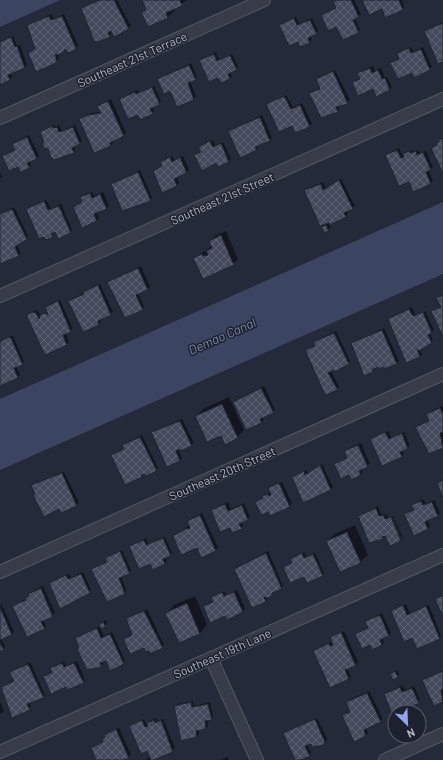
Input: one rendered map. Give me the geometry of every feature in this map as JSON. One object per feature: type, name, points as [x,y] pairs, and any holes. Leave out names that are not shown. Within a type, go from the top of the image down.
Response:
[{"type":"street","name":"Southeast 21st Terrace","points":[[0,118],[264,0]]},
{"type":"street","name":"Southeast 21st Street","points":[[0,296],[443,99]]},
{"type":"street","name":"Southeast 20th Street","points":[[0,572],[443,374]]},
{"type":"street","name":"Southeast 19th Lane","points":[[0,752],[443,555]]},
{"type":"street","points":[[211,658],[257,760]]},
{"type":"street","points":[[385,760],[443,734]]},
{"type":"water","points":[[0,0],[60,0],[0,27]]},
{"type":"water","name":"Demao Canal","points":[[443,202],[443,274],[0,470],[0,399]]},
{"type":"building","points":[[100,0],[114,0],[129,29],[114,37],[111,31],[108,33],[110,37],[98,42],[94,41],[81,8]]},
{"type":"building","points":[[142,0],[180,0],[182,6],[166,13],[168,18],[148,27],[141,12],[146,10]]},
{"type":"building","points":[[337,0],[351,0],[359,17],[353,20],[359,33],[343,40],[336,27],[328,31],[321,15],[336,8],[333,2]]},
{"type":"building","points":[[362,0],[399,0],[403,10],[385,18],[382,9],[369,15]]},
{"type":"building","points":[[49,16],[51,20],[62,16],[76,48],[69,53],[65,49],[64,52],[58,55],[55,54],[57,61],[56,63],[36,72],[28,53],[35,49],[27,25]]},
{"type":"building","points":[[294,18],[297,25],[310,20],[317,34],[308,38],[310,43],[300,47],[298,42],[289,46],[279,25]]},
{"type":"building","points":[[443,23],[443,62],[438,64],[424,31]]},
{"type":"building","points":[[11,37],[15,47],[17,46],[25,68],[8,75],[10,80],[0,85],[0,42]]},
{"type":"building","points":[[409,48],[411,53],[421,49],[430,70],[414,78],[412,73],[398,79],[390,63],[399,59],[397,53]]},
{"type":"building","points":[[214,54],[217,61],[230,55],[237,70],[228,74],[230,79],[221,83],[218,78],[209,82],[199,60]]},
{"type":"building","points":[[189,65],[196,80],[188,83],[194,100],[177,107],[170,91],[164,94],[157,79]]},
{"type":"building","points":[[370,68],[372,73],[378,70],[382,79],[385,78],[390,90],[376,97],[373,89],[358,96],[352,82],[360,79],[357,73]]},
{"type":"building","points":[[333,71],[348,104],[336,107],[338,112],[321,118],[309,93],[320,89],[316,79]]},
{"type":"building","points":[[152,87],[160,105],[150,109],[153,114],[140,120],[138,115],[128,119],[119,99]]},
{"type":"building","points":[[284,96],[291,109],[300,105],[310,127],[295,133],[292,126],[279,132],[266,104]]},
{"type":"building","points":[[108,101],[124,136],[110,143],[111,146],[94,153],[79,119],[88,115],[101,113],[97,106]]},
{"type":"building","points":[[260,117],[270,141],[255,147],[257,150],[240,158],[228,131]]},
{"type":"building","points":[[52,126],[53,128],[57,127],[59,132],[73,127],[80,144],[72,148],[74,153],[54,160],[51,157],[48,149],[44,148],[42,144],[44,142],[40,132]]},
{"type":"building","points":[[27,137],[37,159],[27,163],[30,168],[20,172],[18,167],[9,171],[2,156],[15,150],[12,144]]},
{"type":"building","points":[[443,138],[443,174],[431,148],[437,145],[436,143],[439,142],[438,140]]},
{"type":"building","points":[[210,141],[213,147],[221,143],[229,162],[218,167],[217,164],[214,164],[202,171],[194,155],[201,152],[198,147]]},
{"type":"building","points":[[397,150],[401,158],[404,157],[403,154],[409,151],[410,153],[416,151],[417,155],[423,152],[431,170],[426,172],[431,184],[413,192],[409,182],[399,186],[385,155]]},
{"type":"building","points":[[170,157],[172,162],[180,157],[187,173],[174,179],[177,186],[162,193],[153,171],[162,166],[160,162]]},
{"type":"building","points":[[138,172],[151,201],[122,211],[111,184]]},
{"type":"building","points":[[339,180],[353,209],[344,213],[346,217],[330,225],[329,223],[320,226],[304,190],[321,184],[323,190]]},
{"type":"building","points":[[90,193],[92,198],[100,194],[107,209],[94,214],[97,221],[82,228],[73,207],[82,202],[80,197]]},
{"type":"building","points":[[44,201],[48,210],[59,206],[71,233],[58,239],[55,232],[51,234],[53,237],[46,240],[44,237],[39,239],[26,209]]},
{"type":"building","points":[[12,209],[27,239],[15,247],[19,256],[0,264],[0,214]]},
{"type":"building","points":[[326,225],[329,231],[324,233],[322,227]]},
{"type":"building","points":[[221,235],[234,265],[203,279],[193,258],[202,254],[203,256],[208,255],[206,251],[212,248],[209,241]]},
{"type":"building","points":[[138,268],[148,290],[136,295],[143,310],[125,318],[107,282]]},
{"type":"building","points":[[98,285],[111,315],[98,321],[99,325],[83,332],[68,301],[84,294],[83,292]]},
{"type":"building","points":[[443,295],[443,337],[431,311],[441,307],[436,298]]},
{"type":"building","points":[[58,301],[71,332],[63,335],[67,345],[45,355],[27,317],[28,314],[33,312],[36,313],[39,319],[40,315],[45,313],[48,315],[45,307]]},
{"type":"building","points":[[409,309],[413,316],[423,312],[432,333],[428,335],[432,343],[419,351],[417,349],[420,357],[406,363],[388,319]]},
{"type":"building","points":[[382,330],[397,364],[385,369],[384,367],[379,369],[378,367],[372,370],[373,372],[364,376],[351,343]]},
{"type":"building","points":[[334,333],[349,364],[335,372],[334,370],[328,373],[338,390],[325,395],[305,350],[315,346],[313,342]]},
{"type":"building","points":[[8,337],[11,338],[23,365],[14,368],[18,378],[0,386],[0,342]]},
{"type":"building","points":[[261,388],[274,413],[260,419],[262,423],[246,430],[233,402]]},
{"type":"building","points":[[222,404],[238,438],[225,445],[221,436],[207,442],[195,416]]},
{"type":"building","points":[[440,408],[443,414],[443,432],[440,433],[443,448],[429,454],[415,427],[429,421],[426,414]]},
{"type":"building","points":[[180,421],[192,446],[176,451],[180,461],[167,467],[151,432]]},
{"type":"building","points":[[385,432],[389,439],[402,433],[408,449],[400,452],[402,457],[382,466],[370,439]]},
{"type":"building","points":[[140,437],[157,471],[146,476],[145,474],[141,475],[142,477],[125,485],[111,455],[124,449],[122,445]]},
{"type":"building","points":[[358,445],[368,467],[359,471],[361,475],[351,480],[349,475],[341,479],[334,464],[347,458],[344,451]]},
{"type":"building","points":[[320,465],[331,490],[303,503],[292,477],[304,471],[305,475]]},
{"type":"building","points":[[62,473],[77,506],[61,513],[59,509],[44,517],[33,495],[35,494],[31,485]]},
{"type":"building","points":[[443,480],[443,498],[437,483]]},
{"type":"building","points":[[279,483],[290,507],[270,516],[268,512],[261,515],[255,502],[263,498],[262,496],[268,494],[269,496],[271,495],[268,488]]},
{"type":"building","points":[[421,501],[423,505],[432,502],[438,516],[425,522],[428,529],[414,536],[404,514],[414,510],[411,505]]},
{"type":"building","points":[[225,504],[228,511],[242,505],[248,520],[239,524],[242,529],[232,533],[230,528],[220,532],[211,510]]},
{"type":"building","points":[[376,508],[379,516],[384,515],[385,519],[391,517],[401,541],[390,546],[385,536],[382,537],[383,539],[369,543],[358,516]]},
{"type":"building","points":[[200,515],[216,551],[201,558],[197,548],[181,555],[173,536],[187,528],[190,528],[187,521]]},
{"type":"building","points":[[347,532],[361,563],[340,572],[326,541]]},
{"type":"building","points":[[163,538],[171,556],[163,559],[165,564],[153,570],[150,564],[139,569],[129,546],[144,540],[146,545]]},
{"type":"building","points":[[120,551],[130,574],[119,578],[125,594],[107,602],[91,569],[107,562],[105,558]]},
{"type":"building","points":[[266,553],[282,589],[272,593],[272,596],[267,598],[264,597],[266,602],[252,608],[234,569]]},
{"type":"building","points":[[302,553],[304,558],[313,554],[323,576],[307,583],[304,577],[290,583],[283,567],[292,563],[290,559]]},
{"type":"building","points":[[81,574],[90,593],[60,609],[49,583],[66,575],[68,579]]},
{"type":"building","points":[[41,588],[53,617],[41,622],[45,629],[27,637],[12,606],[26,600],[25,598],[29,596],[28,594]]},
{"type":"building","points":[[222,592],[224,596],[234,592],[243,612],[227,620],[225,616],[210,623],[203,606],[213,602],[211,597]]},
{"type":"building","points":[[443,595],[443,615],[442,615],[435,599]]},
{"type":"building","points":[[187,603],[200,634],[179,643],[165,613]]},
{"type":"building","points":[[403,605],[407,615],[426,606],[440,639],[417,649],[412,638],[404,642],[391,611]]},
{"type":"building","points":[[0,607],[12,635],[0,640]]},
{"type":"building","points":[[144,611],[163,648],[150,654],[149,651],[146,652],[144,648],[130,654],[123,639],[132,635],[126,618]]},
{"type":"building","points":[[380,615],[389,636],[380,640],[382,645],[372,650],[370,645],[362,649],[355,634],[368,628],[365,621]]},
{"type":"building","points":[[103,622],[106,627],[101,629],[99,624]]},
{"type":"building","points":[[97,628],[101,638],[110,634],[124,664],[110,671],[106,661],[100,663],[102,667],[87,670],[77,649],[79,648],[75,638]]},
{"type":"building","points":[[341,632],[356,666],[345,670],[349,679],[330,688],[313,651],[329,643],[330,646],[333,645],[330,637]]},
{"type":"building","points":[[0,642],[4,650],[0,652]]},
{"type":"building","points":[[62,663],[64,667],[74,663],[84,683],[67,690],[66,687],[51,694],[43,676],[52,673],[50,668]]},
{"type":"building","points":[[28,664],[44,698],[27,704],[30,710],[12,718],[1,687],[14,681],[9,672]]},
{"type":"building","points":[[395,671],[398,677],[393,680],[390,674]]},
{"type":"building","points":[[443,671],[443,689],[441,690],[443,702],[434,706],[422,680]]},
{"type":"building","points":[[400,687],[402,692],[412,688],[419,703],[388,704],[384,694]]},
{"type":"building","points":[[367,693],[381,722],[364,730],[366,736],[354,742],[342,715],[350,712],[346,702]]},
{"type":"building","points":[[191,702],[192,707],[208,704],[212,720],[205,721],[206,729],[196,731],[197,737],[181,741],[174,706]]},
{"type":"building","points":[[315,719],[325,742],[324,745],[313,747],[311,744],[305,746],[310,756],[301,760],[295,760],[283,733]]},
{"type":"building","points":[[142,720],[145,727],[148,726],[147,723],[154,720],[155,723],[161,720],[173,752],[154,760],[151,760],[147,751],[141,754],[129,726]]},
{"type":"building","points":[[116,729],[129,758],[124,760],[96,760],[91,748],[103,742],[102,739],[105,737],[104,735]]}]
